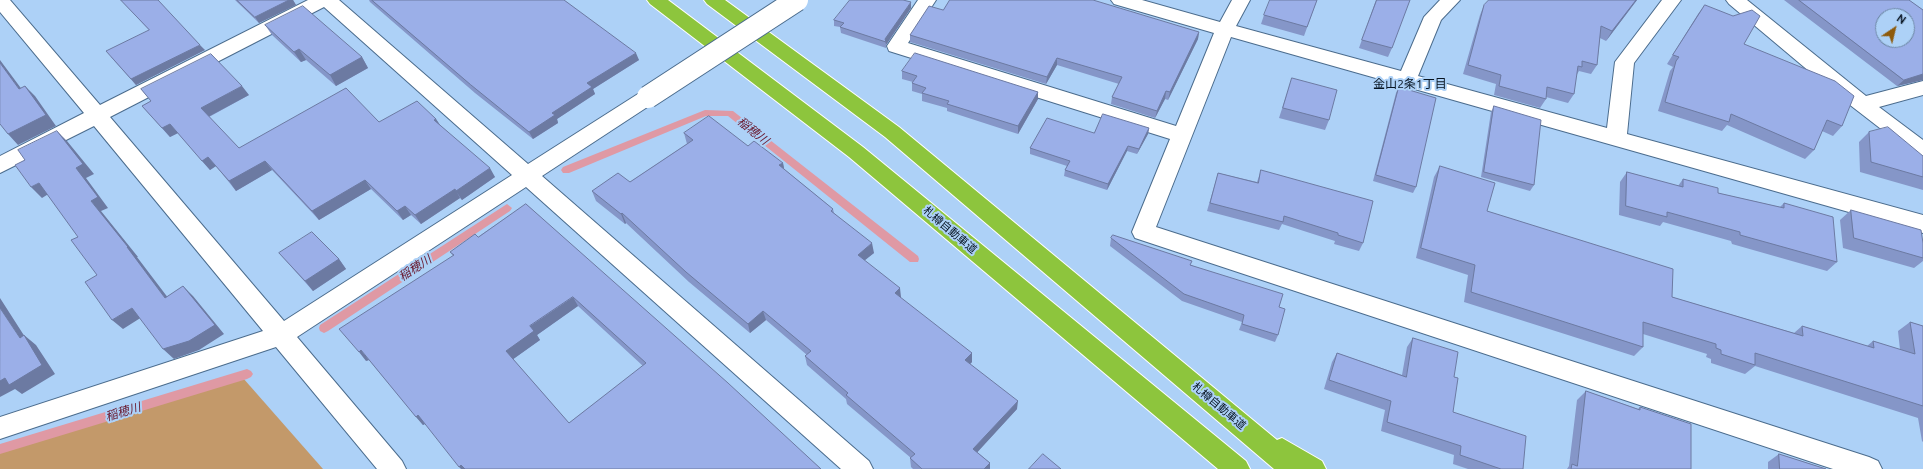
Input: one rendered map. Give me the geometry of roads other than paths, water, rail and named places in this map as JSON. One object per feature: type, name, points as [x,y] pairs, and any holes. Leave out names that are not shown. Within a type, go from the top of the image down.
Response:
[{"type":"highway","name":"札樽自動車道","points":[[656,0],[856,152],[1237,469]]},
{"type":"highway","name":"札樽自動車道","points":[[713,0],[892,132],[1293,469]]},
{"type":"highway","points":[[1242,426],[1313,469]]},
{"type":"street","points":[[0,0],[393,469]]},
{"type":"street","points":[[0,165],[323,0]]},
{"type":"street","points":[[328,0],[860,469]]},
{"type":"street","points":[[0,428],[280,336],[797,0]]},
{"type":"street","points":[[927,0],[896,46],[1182,135]]},
{"type":"street","points":[[1120,0],[1923,224]]},
{"type":"street","points":[[1241,0],[1226,29],[1143,232],[1869,469]]},
{"type":"street","points":[[1407,80],[1433,17],[1451,0]]},
{"type":"street","points":[[1616,139],[1625,62],[1672,0]]},
{"type":"street","points":[[1735,0],[1863,104],[1923,150]]},
{"type":"street","points":[[1863,104],[1923,88]]},
{"type":"waterway","name":"稲穂川","points":[[566,170],[705,113],[730,113],[914,259]]},
{"type":"waterway","name":"稲穂川","points":[[324,328],[507,208]]},
{"type":"waterway","name":"稲穂川","points":[[0,449],[247,374]]},
{"type":"district","name":"金山2条1丁目","points":[[1410,84]]}]
